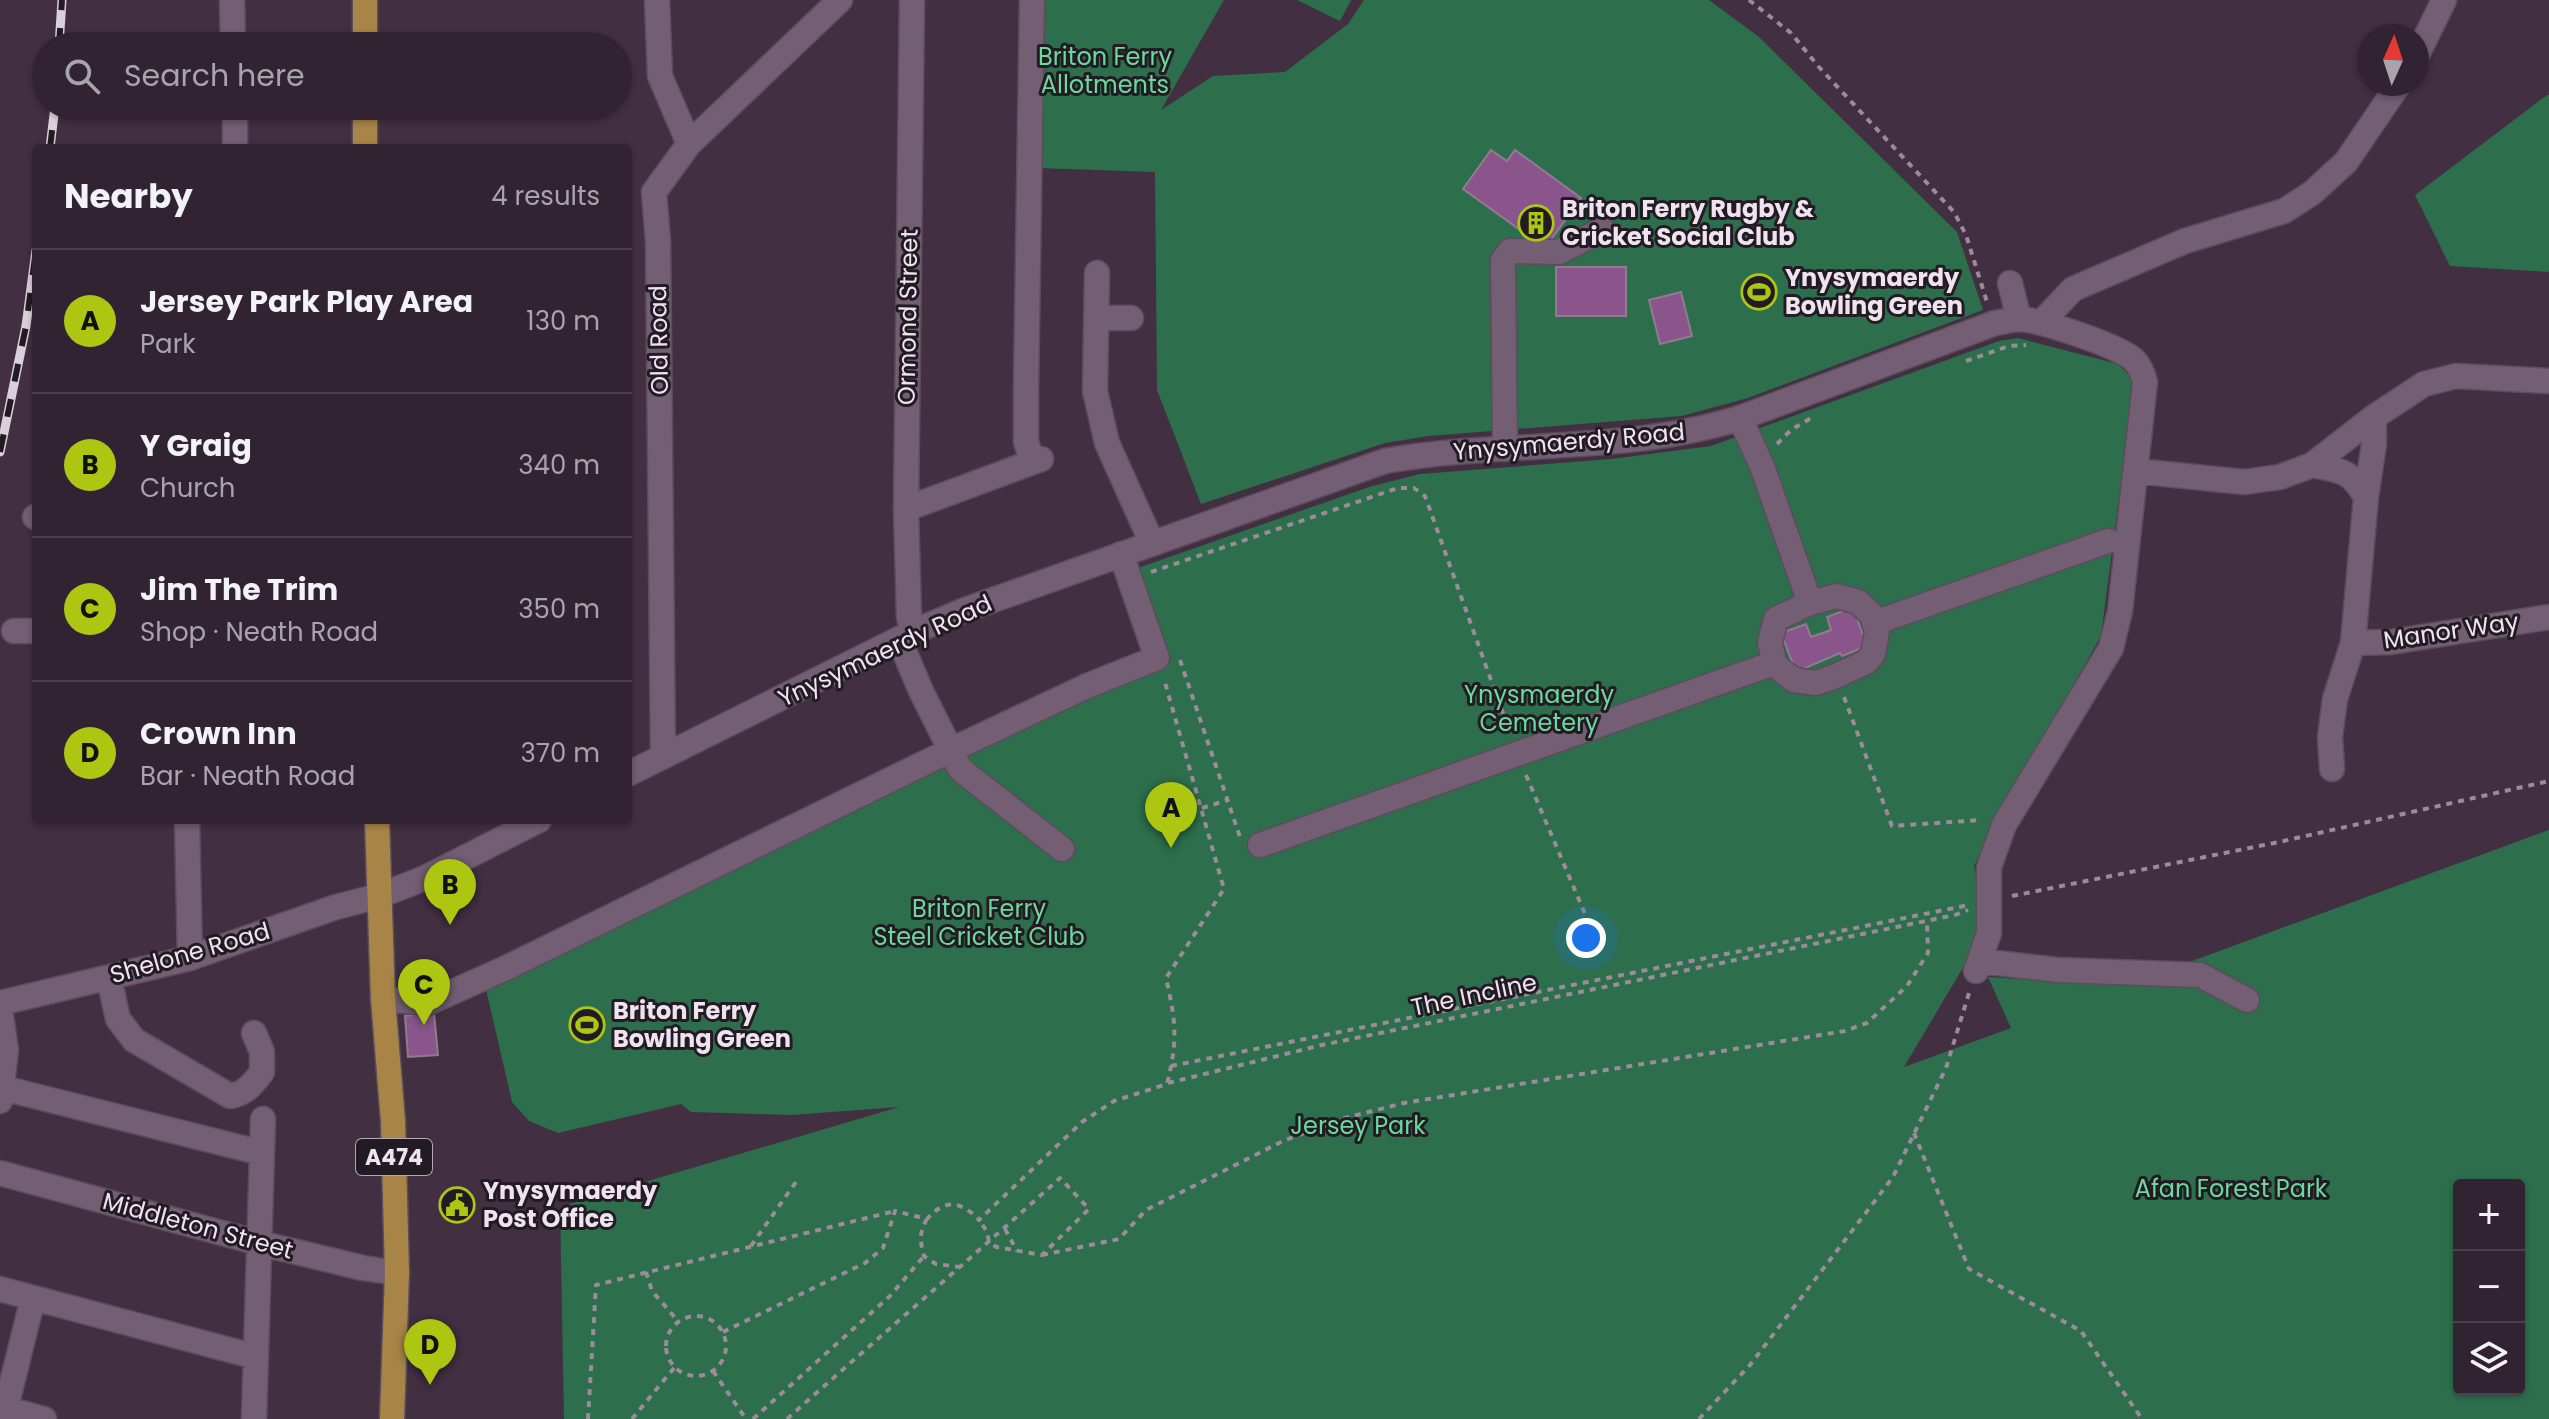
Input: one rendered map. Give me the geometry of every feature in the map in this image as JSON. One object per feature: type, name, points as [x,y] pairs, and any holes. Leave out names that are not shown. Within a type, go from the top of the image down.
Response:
[{"type":"main road","points":[[365,0],[365,32]]},
{"type":"main road","points":[[365,120],[365,144]]},
{"type":"main road","name":"A474","points":[[377,824],[383,999],[393,1121],[397,1273],[392,1419]]},
{"type":"street","points":[[232,0],[233,32]]},
{"type":"street","points":[[657,0],[660,76],[689,144]]},
{"type":"street","name":"Old Road","points":[[663,756],[658,241],[654,192],[689,144],[840,0]]},
{"type":"street","name":"Ormond Street","points":[[912,0],[906,509],[909,617],[906,636],[949,751],[960,769],[1062,849]]},
{"type":"street","points":[[906,509],[1037,460],[1026,442],[1032,0]]},
{"type":"street","points":[[2429,31],[2444,0]]},
{"type":"street","points":[[2018,322],[2073,289],[2185,241],[2284,211],[2312,193],[2346,162],[2391,96]]},
{"type":"street","points":[[235,120],[235,144]]},
{"type":"street","points":[[1505,449],[1503,260],[1510,251],[1559,252],[1602,230]]},
{"type":"street","points":[[1097,273],[1095,391],[1107,443],[1152,543]]},
{"type":"street","points":[[2010,283],[2018,322]]},
{"type":"street","points":[[1096,318],[1131,318]]},
{"type":"street","points":[[2018,322],[2106,345],[2133,358],[2145,382],[2120,611],[2111,648],[2004,825],[1989,867],[1989,933],[1978,966],[2200,975],[2247,1000]]},
{"type":"street","name":"Ynysymaerdy Road","points":[[632,772],[906,636],[965,610],[1385,461],[1428,453],[1624,441],[1699,431],[2018,322]]},
{"type":"street","points":[[2136,471],[2244,482],[2280,477],[2312,465],[2374,417],[2424,384],[2456,376],[2549,381]]},
{"type":"street","name":"Manor Way","points":[[2332,769],[2330,737],[2335,699],[2353,643],[2374,444],[2374,417]]},
{"type":"street","points":[[1740,418],[1762,466],[1810,603]]},
{"type":"street","points":[[2312,465],[2336,469],[2356,479],[2366,497]]},
{"type":"street","points":[[1874,623],[2108,541]]},
{"type":"street","points":[[383,999],[428,1003],[1087,686],[1168,658],[1121,554]]},
{"type":"street","points":[[1837,596],[1858,602],[1872,615],[1877,632],[1873,654],[1866,662],[1816,683],[1794,680],[1774,663],[1770,642],[1776,619],[1810,603],[1837,596]]},
{"type":"street","name":"Manor Way","points":[[2353,643],[2391,642],[2549,617]]},
{"type":"street","points":[[1260,845],[1774,663]]},
{"type":"street","points":[[187,824],[190,958]]},
{"type":"street","points":[[379,896],[425,878],[531,824]]},
{"type":"street","name":"Shelone Road","points":[[0,1003],[190,958],[336,907],[379,896]]},
{"type":"street","points":[[109,978],[118,1019],[134,1040],[230,1096],[239,1095],[249,1088],[262,1072],[262,1052],[254,1033]]},
{"type":"street","points":[[0,1009],[6,1050],[1,1095],[262,1153]]},
{"type":"street","points":[[254,1419],[263,1119]]},
{"type":"street","name":"Middleton Street","points":[[0,1173],[259,1243],[397,1273]]},
{"type":"street","points":[[0,1289],[256,1357]]},
{"type":"street","points":[[33,1298],[3,1412],[44,1419]]},
{"type":"path","points":[[1749,0],[1791,33],[1954,212],[2018,322]]},
{"type":"path","points":[[1965,361],[2009,346],[2025,345],[2039,349]]},
{"type":"path","points":[[1762,466],[1774,447],[1791,430],[1816,415]]},
{"type":"path","points":[[1150,572],[1398,488],[1414,488],[1425,496],[1517,754],[1594,935]]},
{"type":"path","points":[[1168,658],[1228,800],[1241,839],[1260,845]]},
{"type":"path","points":[[1167,1084],[1176,1032],[1166,978],[1224,889],[1168,658]]},
{"type":"path","points":[[1836,676],[1892,826],[1990,819]]},
{"type":"path","points":[[1171,1066],[2279,842],[2549,781]]},
{"type":"path","points":[[1202,808],[1228,800]]},
{"type":"path","points":[[1990,901],[2146,872]]},
{"type":"path","name":"The Incline","points":[[979,1220],[1082,1122],[1114,1101],[1167,1084],[1322,1045],[1955,915],[1990,901]]},
{"type":"path","points":[[960,1267],[936,1264],[924,1256],[920,1240],[922,1227],[938,1207],[954,1204],[968,1208],[996,1247],[1042,1255],[1119,1239],[1146,1210],[1283,1141],[1341,1119],[1404,1103],[1845,1031],[1867,1023],[1907,986],[1928,953],[1927,920]]},
{"type":"path","points":[[1699,1419],[1750,1365],[1893,1177],[1946,1068],[1978,966]]},
{"type":"path","points":[[1914,1133],[1969,1269],[2081,1331],[2142,1419]]},
{"type":"path","points":[[787,1419],[1060,1178],[1089,1209],[1042,1255]]},
{"type":"path","points":[[751,1246],[798,1179]]},
{"type":"path","points":[[588,1419],[596,1285],[895,1211],[927,1219]]},
{"type":"path","points":[[723,1332],[865,1263],[883,1248],[895,1211]]},
{"type":"path","points":[[1005,1228],[1017,1251]]},
{"type":"path","points":[[753,1419],[890,1296],[924,1256]]},
{"type":"path","points":[[646,1272],[652,1291],[678,1321]]},
{"type":"path","points":[[687,1317],[708,1318],[723,1332],[726,1351],[713,1371],[691,1376],[674,1368],[665,1349],[666,1339],[678,1321],[687,1317]]},
{"type":"path","points":[[632,1419],[674,1368]]},
{"type":"path","points":[[713,1371],[746,1419]]},
{"type":"green space","name":"Briton Ferry Allotments","points":[[1037,0],[1224,0],[1161,110],[1213,76],[1285,72],[1348,24],[1364,0],[1709,0],[1759,37],[1957,232],[1983,310],[1748,398],[1682,416],[1429,436],[1385,443],[1201,504],[1157,390],[1155,172],[1037,168]]},
{"type":"green space","points":[[1297,0],[1351,0],[1340,21]]},
{"type":"green space","points":[[2547,95],[2549,272],[2450,266],[2415,195]]},
{"type":"green space","points":[[2018,338],[2118,364],[2130,376],[2133,391],[2101,636],[1974,866],[1980,892],[1983,934],[1904,1067],[2011,1028],[1988,977],[2124,986],[2549,830],[2549,1419],[564,1419],[560,1207],[899,1107],[792,1115],[691,1112],[681,1104],[558,1133],[529,1121],[512,1102],[485,985],[1097,688],[1171,659],[1138,568],[1369,487],[1420,474],[1611,459],[1711,446],[1999,341]]},
{"type":"building","name":"Briton Ferry Rugby & Cricket Social Club","points":[[1491,150],[1507,161],[1515,150],[1581,198],[1545,248],[1463,189]]},
{"type":"building","points":[[1556,267],[1626,267],[1626,316],[1556,316]]},
{"type":"building","points":[[1681,292],[1692,336],[1660,344],[1649,300]]},
{"type":"building","points":[[1853,607],[1867,646],[1842,656],[1840,653],[1796,672],[1781,633],[1806,624],[1811,637],[1831,630],[1827,617]]},
{"type":"building","points":[[434,1013],[438,1055],[408,1057],[405,1016]]},
{"type":"railway","points":[[60,32],[62,0]]},
{"type":"railway","points":[[50,144],[53,120]]},
{"type":"railway","points":[[0,452],[26,326],[32,280]]},
{"type":"place","name":"Briton Ferry Rugby & Cricket Social Club","points":[[1536,223]]},
{"type":"place","name":"Ynysymaerdy Bowling Green","points":[[1759,292]]},
{"type":"place","name":"Jersey Park Play Area","points":[[1171,848]]},
{"type":"place","name":"Y Graig","points":[[450,925]]},
{"type":"place","name":"Jim The Trim","points":[[424,1025]]},
{"type":"place","name":"Briton Ferry Bowling Green","points":[[587,1025]]},
{"type":"place","name":"Ynysymaerdy Post Office","points":[[457,1205]]},
{"type":"place","name":"Crown Inn","points":[[430,1385]]},
{"type":"park label","name":"Ynysmaerdy Cemetery","points":[[1539,709]]},
{"type":"park label","name":"Briton Ferry Steel Cricket Club","points":[[979,923]]},
{"type":"park label","name":"Jersey Park","points":[[1358,1126]]},
{"type":"park label","name":"Afan Forest Park","points":[[2231,1189]]}]
